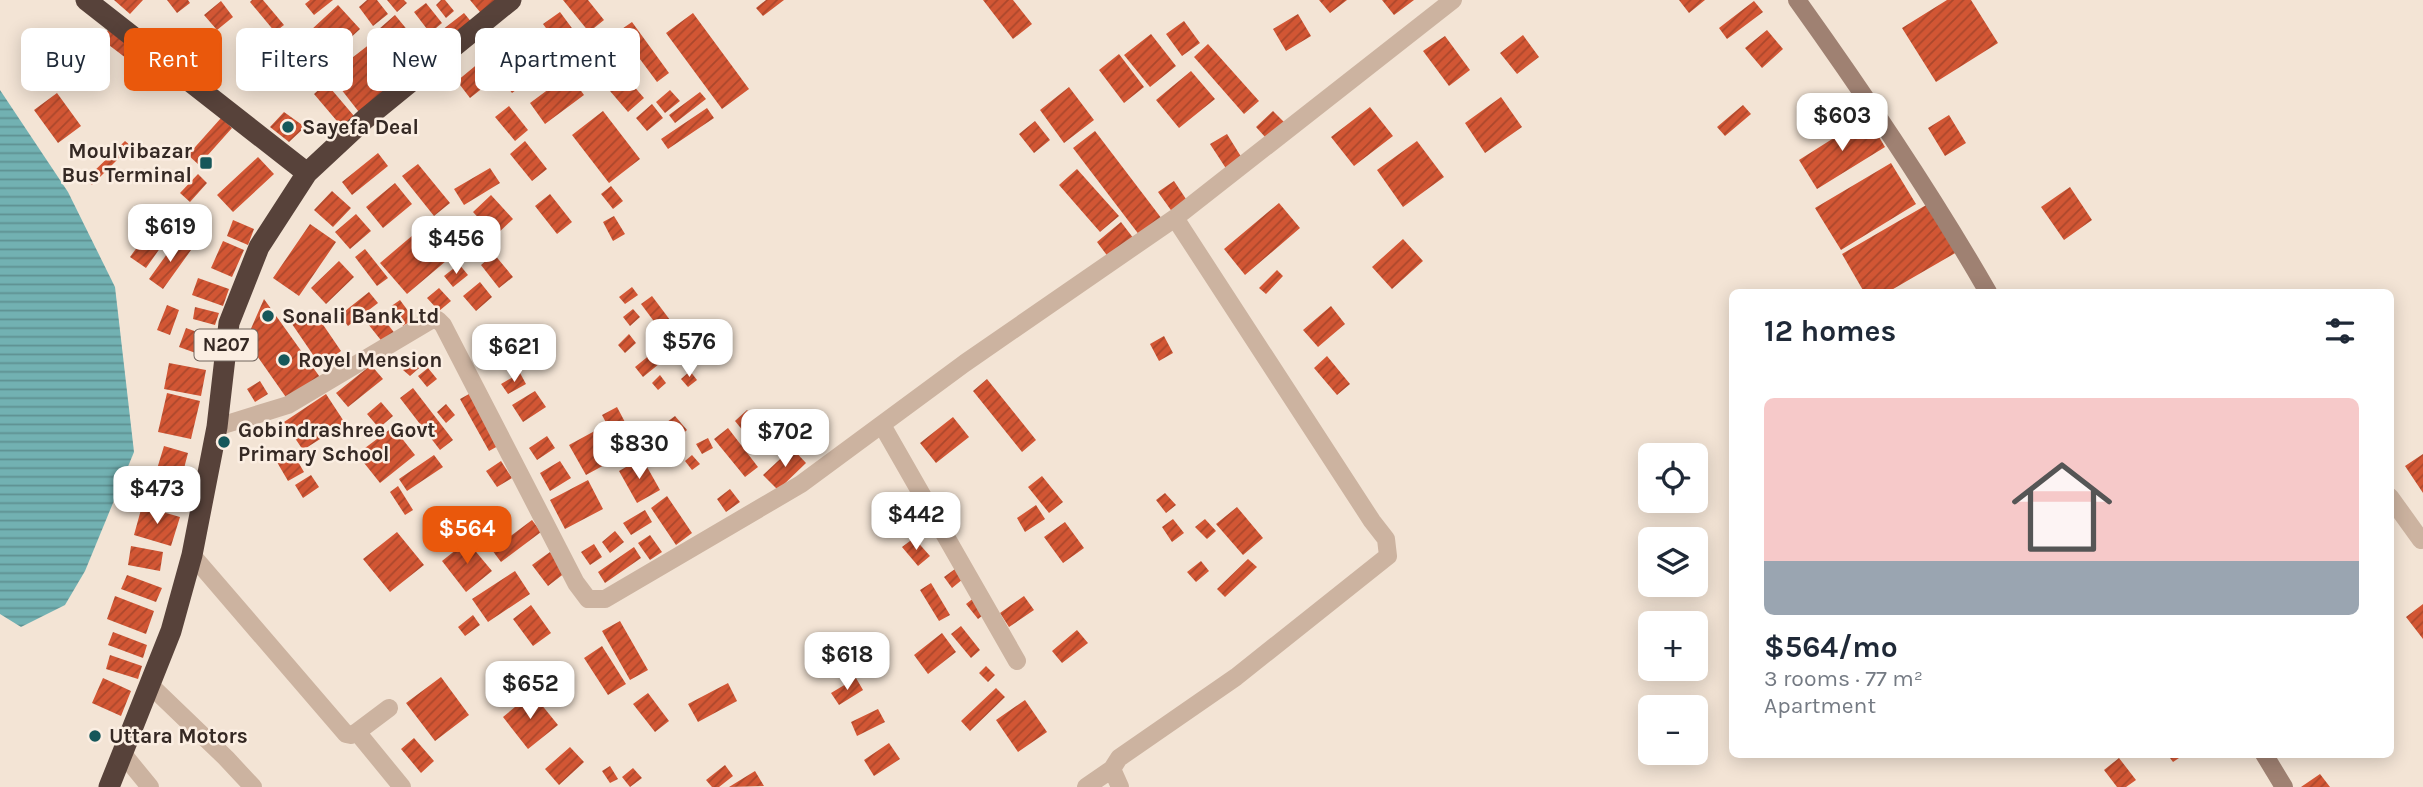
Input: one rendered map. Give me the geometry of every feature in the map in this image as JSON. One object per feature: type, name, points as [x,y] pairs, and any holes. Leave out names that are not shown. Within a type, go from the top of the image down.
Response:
[{"type":"highway","points":[[86,0],[307,173]]},
{"type":"highway","name":"N207","points":[[108,787],[171,631],[192,555],[217,427],[229,323],[259,247],[307,173],[365,119],[511,0]]},
{"type":"street","points":[[217,427],[288,405],[431,320],[438,320],[443,325],[576,583],[588,599],[606,599],[801,484],[965,363],[1175,218],[1453,0]]},
{"type":"street","points":[[1797,0],[1866,97],[1986,289]]},
{"type":"street","points":[[1086,787],[1112,769],[1119,758],[1236,677],[1388,556],[1386,539],[1371,521],[1175,218]]},
{"type":"street","points":[[881,425],[1017,661]]},
{"type":"street","points":[[2394,503],[2421,540],[2423,538]]},
{"type":"street","points":[[192,555],[346,734],[357,732],[389,708]]},
{"type":"street","points":[[149,684],[253,787]]},
{"type":"street","points":[[357,732],[402,787]]},
{"type":"street","points":[[123,754],[150,787]]},
{"type":"street","points":[[2266,758],[2284,787]]},
{"type":"street","points":[[1112,769],[1121,787]]},
{"type":"water","points":[[0,90],[68,192],[115,287],[134,452],[85,571],[65,605],[21,627],[0,614]]},
{"type":"building","points":[[114,0],[143,0],[130,14]]},
{"type":"building","points":[[167,0],[188,0],[190,3],[177,13]]},
{"type":"building","points":[[263,0],[284,25],[272,28],[250,2]]},
{"type":"building","points":[[310,0],[333,0],[314,15],[305,4]]},
{"type":"building","points":[[367,0],[377,0],[388,14],[373,26],[359,7]]},
{"type":"building","points":[[387,0],[404,0],[407,3],[397,12]]},
{"type":"building","points":[[445,0],[454,11],[446,18],[436,5]]},
{"type":"building","points":[[470,0],[507,0],[485,18]]},
{"type":"building","points":[[563,0],[588,0],[604,20],[594,28],[586,28]]},
{"type":"building","points":[[766,0],[784,0],[763,16],[756,8]]},
{"type":"building","points":[[983,0],[1013,0],[1032,24],[1013,39]]},
{"type":"building","points":[[1319,0],[1347,0],[1330,13]]},
{"type":"building","points":[[1382,0],[1414,0],[1394,15]]},
{"type":"building","points":[[1679,0],[1705,0],[1689,13]]},
{"type":"building","points":[[1947,0],[1971,0],[1998,43],[1936,82],[1902,28]]},
{"type":"building","points":[[221,1],[233,17],[219,28],[215,28],[204,15]]},
{"type":"building","points":[[1754,1],[1763,12],[1727,39],[1719,28]]},
{"type":"building","points":[[426,3],[442,23],[436,28],[426,28],[414,12]]},
{"type":"building","points":[[338,5],[360,29],[353,35],[353,28],[313,28]]},
{"type":"building","points":[[560,12],[572,28],[546,28],[543,24]]},
{"type":"building","points":[[464,13],[473,24],[461,33],[461,28],[445,28]]},
{"type":"building","points":[[693,13],[749,89],[722,109],[666,33]]},
{"type":"building","points":[[1298,14],[1311,36],[1286,51],[1273,29]]},
{"type":"building","points":[[395,15],[406,28],[380,28]]},
{"type":"building","points":[[1184,21],[1200,43],[1182,56],[1166,34]]},
{"type":"building","points":[[632,22],[636,28],[623,28]]},
{"type":"building","points":[[1767,30],[1783,49],[1762,68],[1745,48]]},
{"type":"building","points":[[110,32],[124,42],[124,57],[110,46]]},
{"type":"building","points":[[640,33],[669,73],[657,82],[640,59]]},
{"type":"building","points":[[1151,34],[1176,66],[1150,87],[1124,55]]},
{"type":"building","points":[[1523,35],[1539,57],[1517,74],[1500,53]]},
{"type":"building","points":[[1445,36],[1470,70],[1449,86],[1423,51]]},
{"type":"building","points":[[1208,44],[1259,101],[1244,114],[1194,57]]},
{"type":"building","points":[[367,46],[367,91],[393,91],[362,116],[342,91],[353,91],[353,57]]},
{"type":"building","points":[[1119,54],[1144,87],[1124,103],[1099,70]]},
{"type":"building","points":[[475,66],[475,91],[479,91],[470,98],[461,86],[461,78]]},
{"type":"building","points":[[1191,71],[1215,99],[1179,128],[1156,100]]},
{"type":"building","points":[[1069,87],[1094,120],[1064,143],[1040,110]]},
{"type":"building","points":[[670,90],[680,101],[665,113],[656,102]]},
{"type":"building","points":[[317,91],[333,91],[354,116],[342,127],[314,94]]},
{"type":"building","points":[[546,91],[581,91],[584,95],[545,124],[530,103]]},
{"type":"building","points":[[610,91],[638,91],[644,98],[628,112]]},
{"type":"building","points":[[700,92],[706,99],[675,123],[669,115]]},
{"type":"building","points":[[57,93],[81,126],[58,143],[34,110]]},
{"type":"building","points":[[1501,97],[1522,127],[1485,153],[1465,123]]},
{"type":"building","points":[[652,104],[663,118],[647,131],[636,118]]},
{"type":"building","points":[[1743,105],[1751,114],[1725,136],[1717,127]]},
{"type":"building","points":[[509,106],[528,130],[515,141],[495,117]]},
{"type":"building","points":[[1370,107],[1393,136],[1354,166],[1331,137]]},
{"type":"building","points":[[707,108],[714,118],[668,149],[661,139]]},
{"type":"building","points":[[603,111],[640,159],[609,183],[572,135]]},
{"type":"building","points":[[1273,111],[1284,122],[1266,138],[1256,127]]},
{"type":"building","name":"Sayefa Deal","points":[[284,112],[305,127],[289,142],[270,127]]},
{"type":"building","points":[[1949,115],[1966,143],[1945,156],[1928,128]]},
{"type":"building","points":[[1867,117],[1885,147],[1817,189],[1799,160]]},
{"type":"building","points":[[221,118],[232,128],[199,165],[188,155]]},
{"type":"building","points":[[1035,121],[1050,140],[1034,153],[1019,134]]},
{"type":"building","points":[[1095,131],[1162,219],[1140,236],[1073,148]]},
{"type":"building","points":[[1227,134],[1245,163],[1229,173],[1210,144]]},
{"type":"building","points":[[125,141],[131,146],[92,185],[86,179]]},
{"type":"building","points":[[525,141],[547,169],[532,181],[510,154]]},
{"type":"building","points":[[1417,141],[1444,177],[1403,207],[1377,170]]},
{"type":"building","points":[[378,153],[388,166],[352,195],[342,182]]},
{"type":"building","points":[[258,157],[274,174],[233,212],[217,195]]},
{"type":"building","points":[[1891,163],[1916,204],[1841,250],[1815,208]]},
{"type":"building","points":[[418,164],[450,203],[434,216],[402,176]]},
{"type":"building","points":[[490,168],[500,183],[464,205],[454,189]]},
{"type":"building","points":[[1077,169],[1119,216],[1100,232],[1059,185]]},
{"type":"building","points":[[198,174],[207,183],[190,202],[180,193]]},
{"type":"building","points":[[1174,181],[1188,202],[1173,213],[1158,192]]},
{"type":"building","points":[[395,183],[412,204],[383,228],[366,207]]},
{"type":"building","points":[[611,186],[623,201],[613,209],[601,194]]},
{"type":"building","points":[[2070,187],[2092,220],[2064,240],[2041,207]]},
{"type":"building","points":[[332,191],[351,208],[333,227],[314,210]]},
{"type":"building","points":[[550,194],[572,222],[557,234],[535,206]]},
{"type":"building","points":[[491,195],[513,219],[495,236],[473,212]]},
{"type":"building","points":[[1279,203],[1300,228],[1245,275],[1224,249]]},
{"type":"building","points":[[1928,204],[1957,252],[1893,289],[1862,289],[1842,254]]},
{"type":"building","points":[[356,214],[371,231],[350,249],[335,232]]},
{"type":"building","points":[[614,216],[625,234],[613,241],[603,222]]},
{"type":"building","points":[[433,218],[459,250],[407,294],[380,263]]},
{"type":"building","points":[[233,220],[254,229],[248,245],[227,236]]},
{"type":"building","points":[[1121,222],[1134,239],[1109,258],[1097,242]]},
{"type":"building","points":[[310,224],[336,242],[299,296],[273,278]]},
{"type":"building","points":[[148,232],[163,244],[146,268],[130,257]]},
{"type":"building","points":[[1403,239],[1423,261],[1392,289],[1372,267]]},
{"type":"building","points":[[177,240],[191,250],[163,289],[149,279]]},
{"type":"building","points":[[223,241],[244,250],[232,277],[211,268]]},
{"type":"building","points":[[365,249],[388,278],[377,286],[355,257]]},
{"type":"building","points":[[494,254],[513,277],[499,288],[481,265]]},
{"type":"building","points":[[339,261],[354,277],[326,304],[311,288]]},
{"type":"building","points":[[459,264],[468,275],[453,287],[444,276]]},
{"type":"building","points":[[1277,270],[1283,276],[1266,294],[1259,288]]},
{"type":"building","points":[[198,278],[229,289],[223,306],[192,295]]},
{"type":"building","points":[[480,282],[492,297],[476,311],[463,296]]},
{"type":"building","points":[[632,287],[638,295],[625,304],[619,297]]},
{"type":"building","points":[[439,288],[451,301],[439,311],[427,298]]},
{"type":"building","points":[[369,292],[378,303],[348,326],[340,315]]},
{"type":"building","points":[[652,296],[670,320],[659,328],[641,304]]},
{"type":"building","name":"Royel Mension","points":[[264,299],[322,380],[290,403],[246,340]]},
{"type":"building","points":[[400,300],[414,319],[403,326],[390,307]]},
{"type":"building","points":[[167,305],[179,310],[170,335],[157,330]]},
{"type":"building","points":[[1331,306],[1345,324],[1318,347],[1303,330]]},
{"type":"building","points":[[195,307],[219,313],[215,325],[193,319]]},
{"type":"building","points":[[633,309],[640,317],[630,326],[623,317]]},
{"type":"building","points":[[313,310],[341,351],[320,365],[292,324]]},
{"type":"building","points":[[380,314],[396,335],[384,344],[368,324]]},
{"type":"building","points":[[186,328],[211,337],[204,356],[179,347]]},
{"type":"building","points":[[629,334],[636,343],[625,353],[618,345]]},
{"type":"building","points":[[1164,336],[1173,353],[1159,361],[1150,344]]},
{"type":"building","points":[[651,354],[659,364],[643,377],[635,367]]},
{"type":"building","points":[[420,355],[426,362],[410,376],[403,370]]},
{"type":"building","points":[[1327,356],[1350,384],[1337,395],[1314,368]]},
{"type":"building","points":[[169,363],[206,370],[201,396],[164,389]]},
{"type":"building","points":[[371,365],[383,379],[348,407],[336,393]]},
{"type":"building","points":[[428,368],[437,379],[427,387],[418,376]]},
{"type":"building","points":[[690,371],[697,380],[688,387],[681,379]]},
{"type":"building","points":[[520,373],[526,384],[508,394],[501,384]]},
{"type":"building","points":[[660,375],[666,383],[658,390],[652,383]]},
{"type":"building","points":[[987,379],[1036,440],[1022,452],[973,391]]},
{"type":"building","points":[[260,381],[268,394],[255,402],[247,389]]},
{"type":"building","points":[[413,388],[453,440],[440,450],[400,398]]},
{"type":"building","points":[[535,391],[546,407],[523,422],[512,405]]},
{"type":"building","points":[[167,393],[200,401],[191,439],[158,432]]},
{"type":"building","points":[[326,394],[345,423],[303,450],[284,422]]},
{"type":"building","points":[[469,394],[498,446],[489,451],[460,399]]},
{"type":"building","points":[[381,402],[393,416],[379,428],[367,414]]},
{"type":"building","points":[[446,404],[455,415],[446,423],[437,412]]},
{"type":"building","points":[[617,407],[636,443],[621,451],[602,415]]},
{"type":"building","points":[[747,410],[757,422],[744,432],[735,421]]},
{"type":"building","points":[[675,416],[687,430],[679,437],[667,422]]},
{"type":"building","points":[[953,417],[969,437],[936,463],[920,443]]},
{"type":"building","points":[[393,427],[415,455],[380,483],[357,454]]},
{"type":"building","points":[[602,427],[619,457],[586,475],[569,445]]},
{"type":"building","points":[[728,428],[758,467],[745,477],[714,439]]},
{"type":"building","points":[[547,436],[555,448],[537,460],[529,448]]},
{"type":"building","points":[[708,438],[713,448],[702,454],[696,444]]},
{"type":"building","points":[[164,446],[188,453],[182,476],[157,469]]},
{"type":"building","points":[[290,448],[304,472],[288,481],[274,457]]},
{"type":"building","points":[[792,448],[806,463],[778,490],[763,475]]},
{"type":"building","points":[[2423,454],[2423,493],[2405,466]]},
{"type":"building","points":[[434,455],[443,467],[407,491],[399,479]]},
{"type":"building","points":[[692,455],[700,464],[692,470],[685,461]]},
{"type":"building","points":[[642,458],[660,490],[637,503],[619,471]]},
{"type":"building","points":[[501,461],[512,478],[497,487],[486,471]]},
{"type":"building","points":[[560,461],[571,478],[550,491],[540,473]]},
{"type":"building","points":[[311,475],[319,487],[303,498],[295,485]]},
{"type":"building","points":[[1042,476],[1063,502],[1049,513],[1028,487]]},
{"type":"building","points":[[143,478],[176,485],[172,503],[139,496]]},
{"type":"building","points":[[588,480],[603,509],[565,529],[550,500]]},
{"type":"building","points":[[398,486],[413,510],[405,515],[390,492]]},
{"type":"building","points":[[730,489],[740,502],[726,512],[717,499]]},
{"type":"building","points":[[1165,493],[1176,505],[1166,513],[1156,500]]},
{"type":"building","points":[[667,496],[692,533],[676,545],[651,508]]},
{"type":"building","points":[[1036,505],[1045,519],[1025,532],[1017,518]]},
{"type":"building","points":[[142,506],[180,517],[171,546],[134,535]]},
{"type":"building","points":[[1237,507],[1263,538],[1243,555],[1216,524]]},
{"type":"building","points":[[645,510],[652,522],[631,535],[623,523]]},
{"type":"building","points":[[922,515],[927,522],[918,529],[912,522]]},
{"type":"building","points":[[1173,519],[1184,533],[1172,542],[1162,527]]},
{"type":"building","points":[[1205,519],[1216,531],[1207,539],[1195,527]]},
{"type":"building","points":[[532,520],[541,532],[501,562],[492,550]]},
{"type":"building","points":[[1065,522],[1084,548],[1063,563],[1044,537]]},
{"type":"building","points":[[615,531],[624,542],[610,553],[602,542]]},
{"type":"building","points":[[397,532],[424,565],[390,592],[363,559]]},
{"type":"building","points":[[650,535],[662,552],[650,560],[638,543]]},
{"type":"building","points":[[914,538],[930,556],[918,566],[902,547]]},
{"type":"building","points":[[467,541],[492,571],[466,592],[442,561]]},
{"type":"building","points":[[594,544],[602,557],[590,565],[581,552]]},
{"type":"building","points":[[131,546],[163,552],[160,571],[128,565]]},
{"type":"building","points":[[634,547],[641,558],[605,583],[598,572]]},
{"type":"building","points":[[550,552],[566,572],[548,586],[532,565]]},
{"type":"building","points":[[1248,559],[1257,567],[1225,597],[1217,589]]},
{"type":"building","points":[[1201,561],[1209,571],[1196,582],[1187,572]]},
{"type":"building","points":[[955,569],[963,579],[952,588],[944,577]]},
{"type":"building","points":[[515,571],[530,594],[488,622],[472,599]]},
{"type":"building","points":[[127,575],[162,588],[156,602],[121,589]]},
{"type":"building","points":[[931,583],[950,615],[939,621],[920,590]]},
{"type":"building","points":[[115,596],[154,611],[146,634],[107,619]]},
{"type":"building","points":[[1024,596],[1034,610],[1009,627],[1000,613]]},
{"type":"building","points":[[975,597],[986,613],[978,619],[966,604]]},
{"type":"building","points":[[2423,604],[2423,639],[2406,617]]},
{"type":"building","points":[[531,605],[551,633],[533,646],[513,619]]},
{"type":"building","points":[[473,615],[480,625],[465,636],[458,627]]},
{"type":"building","points":[[620,621],[648,670],[630,680],[602,631]]},
{"type":"building","points":[[961,626],[980,650],[971,658],[951,634]]},
{"type":"building","points":[[1077,630],[1088,643],[1062,663],[1052,651]]},
{"type":"building","points":[[113,632],[147,645],[143,658],[108,645]]},
{"type":"building","points":[[942,633],[956,652],[928,674],[914,655]]},
{"type":"building","points":[[602,646],[626,684],[608,695],[584,658]]},
{"type":"building","points":[[110,655],[142,666],[138,679],[106,669]]},
{"type":"building","points":[[986,666],[995,675],[988,682],[979,673]]},
{"type":"building","points":[[441,677],[469,715],[435,741],[406,703]]},
{"type":"building","points":[[103,678],[131,691],[121,716],[92,703]]},
{"type":"building","points":[[856,678],[863,690],[839,705],[831,693]]},
{"type":"building","points":[[728,683],[737,701],[698,722],[688,704]]},
{"type":"building","points":[[996,688],[1005,697],[970,731],[961,721]]},
{"type":"building","points":[[532,693],[558,725],[528,749],[503,717]]},
{"type":"building","points":[[648,693],[669,721],[655,732],[633,704]]},
{"type":"building","points":[[1025,700],[1047,732],[1018,752],[996,720]]},
{"type":"building","points":[[878,709],[885,722],[857,736],[851,722]]},
{"type":"building","points":[[414,738],[434,761],[421,773],[401,749]]},
{"type":"building","points":[[889,743],[900,759],[874,776],[864,760]]},
{"type":"building","points":[[570,747],[584,762],[559,785],[545,769]]},
{"type":"building","points":[[2119,758],[2136,780],[2126,787],[2117,787],[2104,770]]},
{"type":"building","points":[[725,765],[733,776],[719,787],[712,787],[706,780]]},
{"type":"building","points":[[610,766],[618,779],[610,783],[602,771]]},
{"type":"building","points":[[633,768],[642,778],[630,787],[622,777]]},
{"type":"building","points":[[755,771],[764,786],[729,787]]},
{"type":"building","points":[[2320,774],[2330,787],[2301,787]]},
{"type":"place","name":"Sayefa Deal","points":[[288,127]]},
{"type":"place","name":"Moulvibazar Bus Terminal","points":[[206,163]]},
{"type":"place","name":"Sonali Bank Ltd","points":[[268,316]]},
{"type":"place","name":"Royel Mension","points":[[284,360]]},
{"type":"place","name":"Gobindrashree Govt Primary School","points":[[224,442]]},
{"type":"place","name":"Uttara Motors","points":[[95,736]]}]
